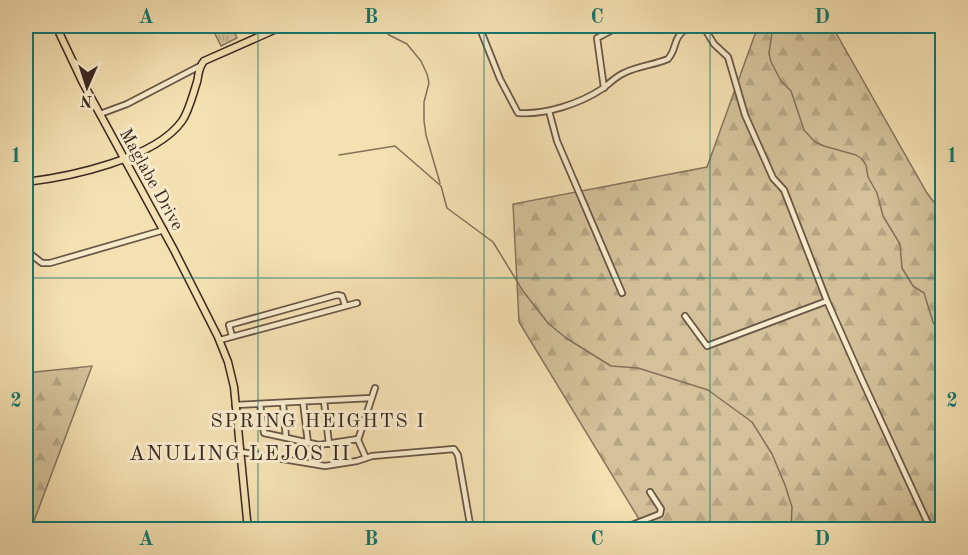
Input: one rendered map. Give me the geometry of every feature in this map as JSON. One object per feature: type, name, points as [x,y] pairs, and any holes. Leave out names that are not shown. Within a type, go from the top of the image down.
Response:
[{"type":"main road","name":"Maglabe Drive","points":[[56,26],[76,70],[164,230],[220,340],[232,374],[248,530]]},
{"type":"main road","points":[[26,182],[72,174],[151,148],[182,121],[200,66],[206,60],[284,26]]},
{"type":"street","points":[[364,26],[372,30],[378,26]]},
{"type":"street","points":[[479,26],[500,79],[518,113],[549,111],[593,94],[622,74],[668,59],[677,37],[690,26]]},
{"type":"street","points":[[604,88],[597,38],[620,26]]},
{"type":"street","points":[[703,26],[714,44],[728,57],[745,115],[773,178],[787,196],[862,380],[931,530]]},
{"type":"street","points":[[100,114],[128,104],[200,66]]},
{"type":"street","points":[[549,111],[557,141],[622,292]]},
{"type":"street","points":[[26,252],[42,263],[50,263],[164,230]]},
{"type":"street","points":[[232,336],[230,325],[337,295],[342,296],[345,305]]},
{"type":"street","points":[[684,315],[707,346],[828,301]]},
{"type":"street","points":[[220,340],[357,303]]},
{"type":"street","points":[[286,309],[289,320]]},
{"type":"street","points":[[366,458],[358,439],[375,388]]},
{"type":"street","points":[[235,405],[371,398]]},
{"type":"street","points":[[324,400],[329,444]]},
{"type":"street","points":[[303,402],[308,443]]},
{"type":"street","points":[[283,403],[286,438]]},
{"type":"street","points":[[260,404],[264,434],[319,445],[358,439]]},
{"type":"street","points":[[241,452],[325,466],[389,454],[454,449],[458,455],[471,530]]},
{"type":"street","points":[[619,530],[660,514],[661,508],[651,492]]},
{"type":"green space","points":[[211,26],[231,26],[237,38],[221,46]]},
{"type":"green space","points":[[758,26],[832,26],[927,193],[942,213],[942,529],[645,529],[519,322],[513,204],[707,167]]},
{"type":"green space","points":[[92,366],[31,529],[26,529],[26,373]]},
{"type":"waterway","points":[[380,26],[389,35],[407,44],[421,61],[427,74],[429,83],[424,102],[424,121],[440,183]]},
{"type":"waterway","points":[[771,26],[769,53],[771,62],[781,81],[791,91],[804,130],[815,142],[856,155],[866,165],[868,177],[877,193],[883,216],[900,244],[902,268],[913,286],[924,293],[933,322],[942,339]]},
{"type":"waterway","points":[[339,155],[395,146],[441,186],[447,208],[493,242],[523,291],[548,323],[566,338],[611,366],[638,368],[708,390],[752,422],[772,454],[785,485],[792,507],[791,530]]},
{"type":"district","name":"SPRING HEIGHTS I","points":[[318,420]]},
{"type":"district","name":"ANULING LEJOS II","points":[[240,453]]}]
